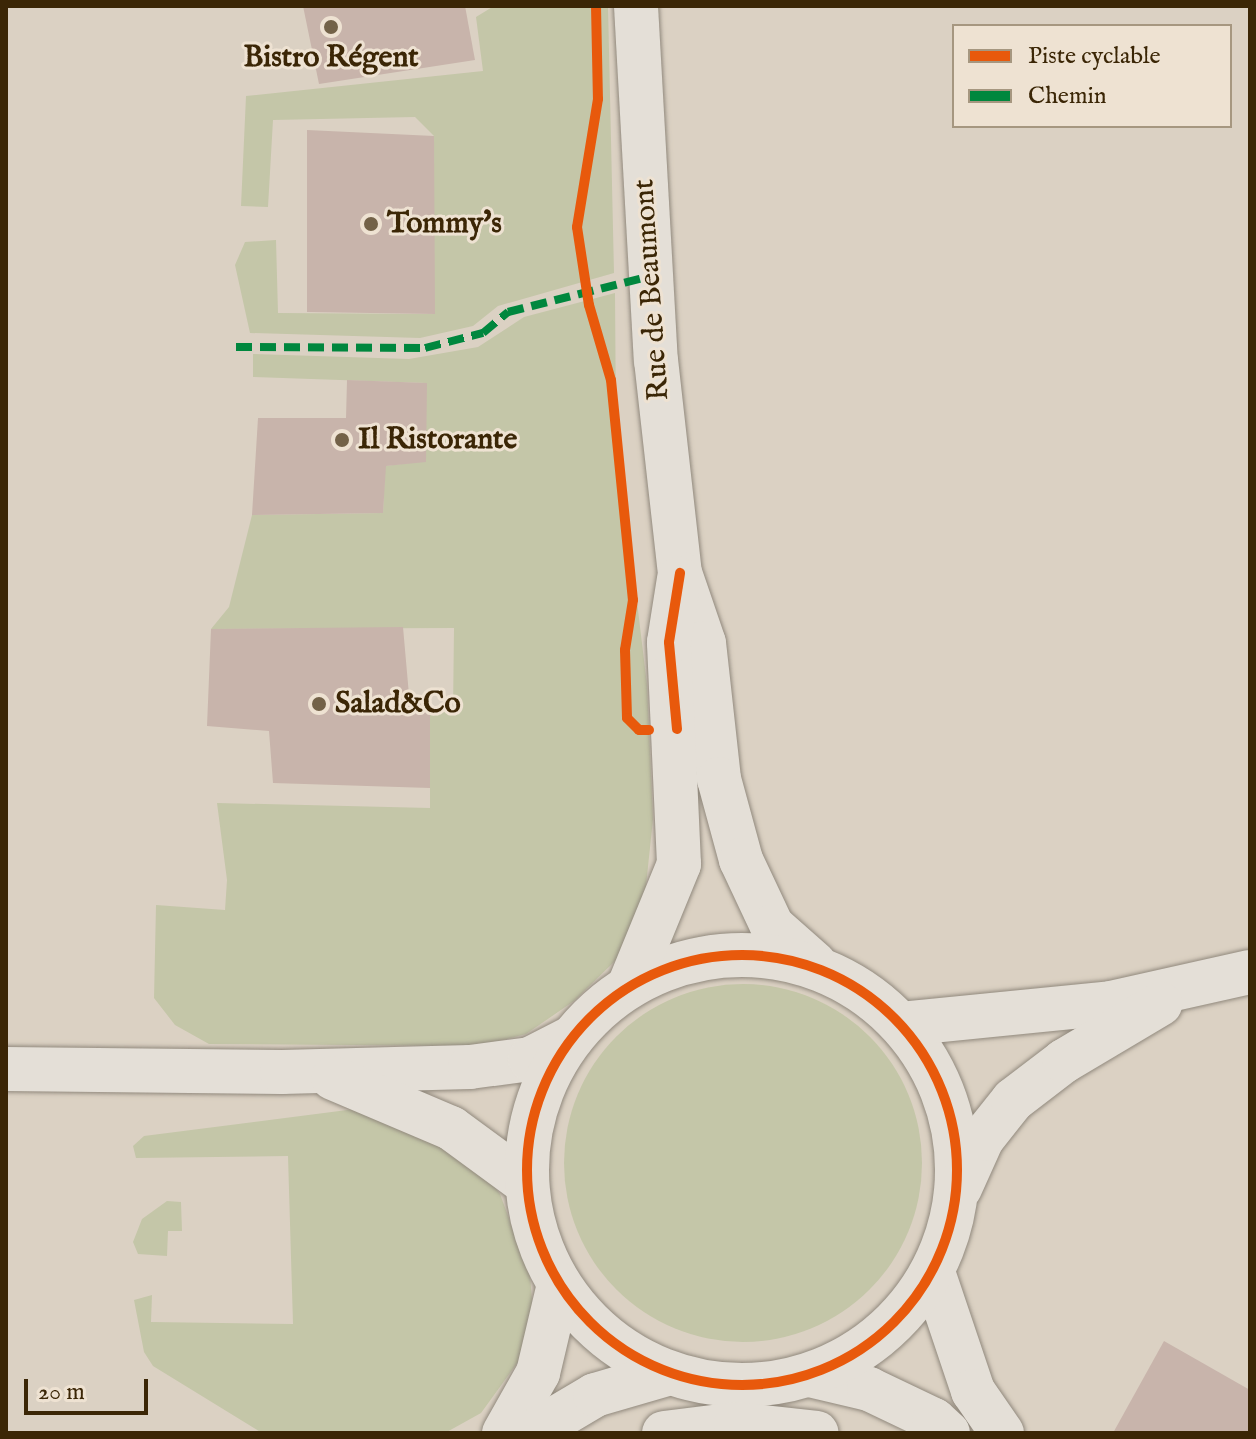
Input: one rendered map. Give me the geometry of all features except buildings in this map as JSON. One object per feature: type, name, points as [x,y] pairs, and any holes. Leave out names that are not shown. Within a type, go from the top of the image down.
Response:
[{"type":"street","name":"Rue de Beaumont","points":[[636,6],[656,360],[680,573],[704,643],[719,779],[750,888],[772,926],[820,968]]},
{"type":"street","name":"Rue de Beaumont","points":[[629,986],[666,905],[679,864],[669,642],[680,573]]},
{"type":"street","points":[[6,1069],[316,1072],[530,1059],[571,1038],[629,986],[674,964],[722,954],[772,956],[820,968],[869,994],[901,1024],[936,1074],[955,1132],[958,1194]]},
{"type":"street","points":[[901,1024],[1111,1003],[1250,972]]},
{"type":"street","points":[[571,1038],[535,1106],[526,1183],[543,1252],[559,1284],[607,1338],[670,1373],[740,1386],[810,1375],[848,1359],[881,1336],[911,1306],[933,1272],[949,1234],[958,1194],[982,1139],[1013,1100],[1064,1061],[1194,985]]},
{"type":"street","points":[[316,1072],[451,1128],[526,1183]]},
{"type":"street","points":[[933,1272],[973,1391],[1002,1433]]},
{"type":"street","points":[[504,1433],[538,1373],[559,1284]]},
{"type":"street","points":[[531,1433],[595,1395],[670,1373]]},
{"type":"street","points":[[810,1375],[869,1389],[934,1420],[948,1433]]},
{"type":"street","points":[[664,1433],[736,1424],[817,1433]]},
{"type":"green space","points":[[494,6],[608,6],[614,273],[498,306],[473,326],[420,338],[250,333],[235,265],[245,242],[276,240],[278,313],[434,314],[434,136],[415,117],[273,120],[268,207],[241,206],[246,96],[483,71],[476,17]]},
{"type":"green space","points":[[615,293],[616,427],[647,685],[653,819],[645,895],[618,958],[574,1001],[526,1034],[481,1046],[209,1044],[175,1025],[154,998],[156,905],[225,910],[227,880],[217,803],[430,808],[430,712],[453,712],[454,628],[211,629],[229,607],[252,515],[383,513],[385,466],[426,461],[426,383],[253,377],[253,354],[409,359],[478,347],[524,317]]},
{"type":"green space","points":[[743,984],[778,988],[811,998],[842,1014],[869,1037],[892,1064],[908,1095],[918,1128],[922,1163],[918,1198],[908,1231],[892,1262],[869,1289],[842,1312],[811,1328],[778,1338],[743,1342],[708,1338],[675,1328],[644,1312],[617,1289],[594,1262],[578,1231],[568,1198],[564,1163],[568,1128],[578,1095],[594,1064],[617,1037],[644,1014],[675,998],[708,988]]},
{"type":"green space","points":[[355,1109],[384,1112],[479,1166],[500,1194],[530,1276],[533,1311],[528,1348],[481,1413],[445,1433],[262,1433],[153,1366],[144,1352],[134,1300],[152,1295],[151,1322],[293,1324],[288,1156],[136,1158],[133,1146],[144,1136]]},
{"type":"green space","points":[[167,1201],[181,1202],[182,1231],[168,1231],[167,1256],[138,1254],[133,1242],[142,1219]]},
{"type":"marked path","points":[[236,347],[425,348],[483,333],[508,312],[651,276]]},
{"type":"cycle path","points":[[596,6],[598,99],[577,227],[589,305],[611,380],[633,600],[625,650],[627,718],[639,730],[649,730]]},
{"type":"cycle path","points":[[677,729],[669,642],[680,573]]},
{"type":"cycle path","points":[[742,955],[784,959],[824,971],[862,991],[894,1018],[921,1050],[941,1088],[953,1128],[957,1170],[953,1212],[941,1252],[921,1290],[894,1322],[862,1349],[824,1369],[784,1381],[742,1385],[700,1381],[660,1369],[622,1349],[590,1322],[563,1290],[543,1252],[531,1212],[527,1170],[531,1128],[543,1088],[563,1050],[590,1018],[622,991],[660,971],[700,959],[742,955]]},
{"type":"place","name":"Bistro Régent","points":[[331,27]]},
{"type":"place","name":"Tommy's","points":[[371,224]]},
{"type":"place","name":"Il Ristorante","points":[[342,440]]},
{"type":"place","name":"Salad&Co","points":[[319,704]]}]
